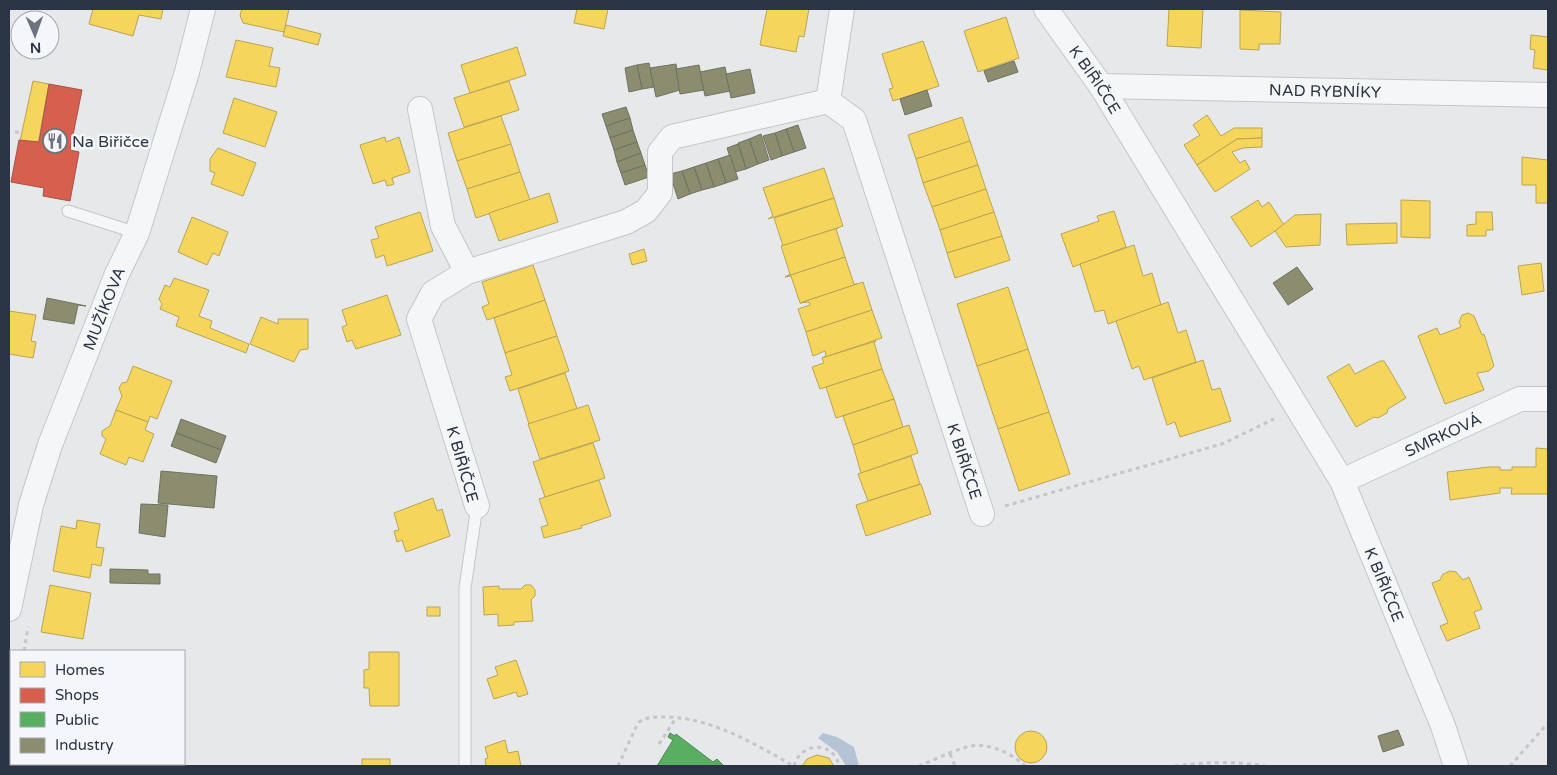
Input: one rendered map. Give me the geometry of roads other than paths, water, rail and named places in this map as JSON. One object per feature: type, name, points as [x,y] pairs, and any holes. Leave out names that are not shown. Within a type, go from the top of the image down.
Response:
[{"type":"street","name":"MUŽÍKOVA","points":[[9,609],[31,505],[50,445],[118,274],[137,233],[187,72],[203,9]]},
{"type":"street","points":[[828,101],[842,9]]},
{"type":"street","name":"K BIŘIČCE","points":[[1046,9],[1101,86],[1342,482],[1443,726],[1456,766]]},
{"type":"street","name":"NAD RYBNÍKY","points":[[1101,86],[1548,95]]},
{"type":"street","name":"K BIŘIČCE","points":[[477,506],[419,319],[433,294],[467,272],[626,222],[646,211],[660,193],[660,152],[672,137],[828,101],[854,120],[982,514]]},
{"type":"street","points":[[420,109],[444,226],[467,272]]},
{"type":"street","name":"SMRKOVÁ","points":[[1342,482],[1520,399],[1548,399]]},
{"type":"lane","points":[[68,211],[137,233]]},
{"type":"lane","name":"K BIŘIČCE","points":[[466,766],[465,588],[477,506]]},
{"type":"water","points":[[823,733],[837,737],[854,747],[859,766],[846,766],[837,752],[818,738]]},
{"type":"place","name":"Na Biřičce","points":[[55,141]]}]
